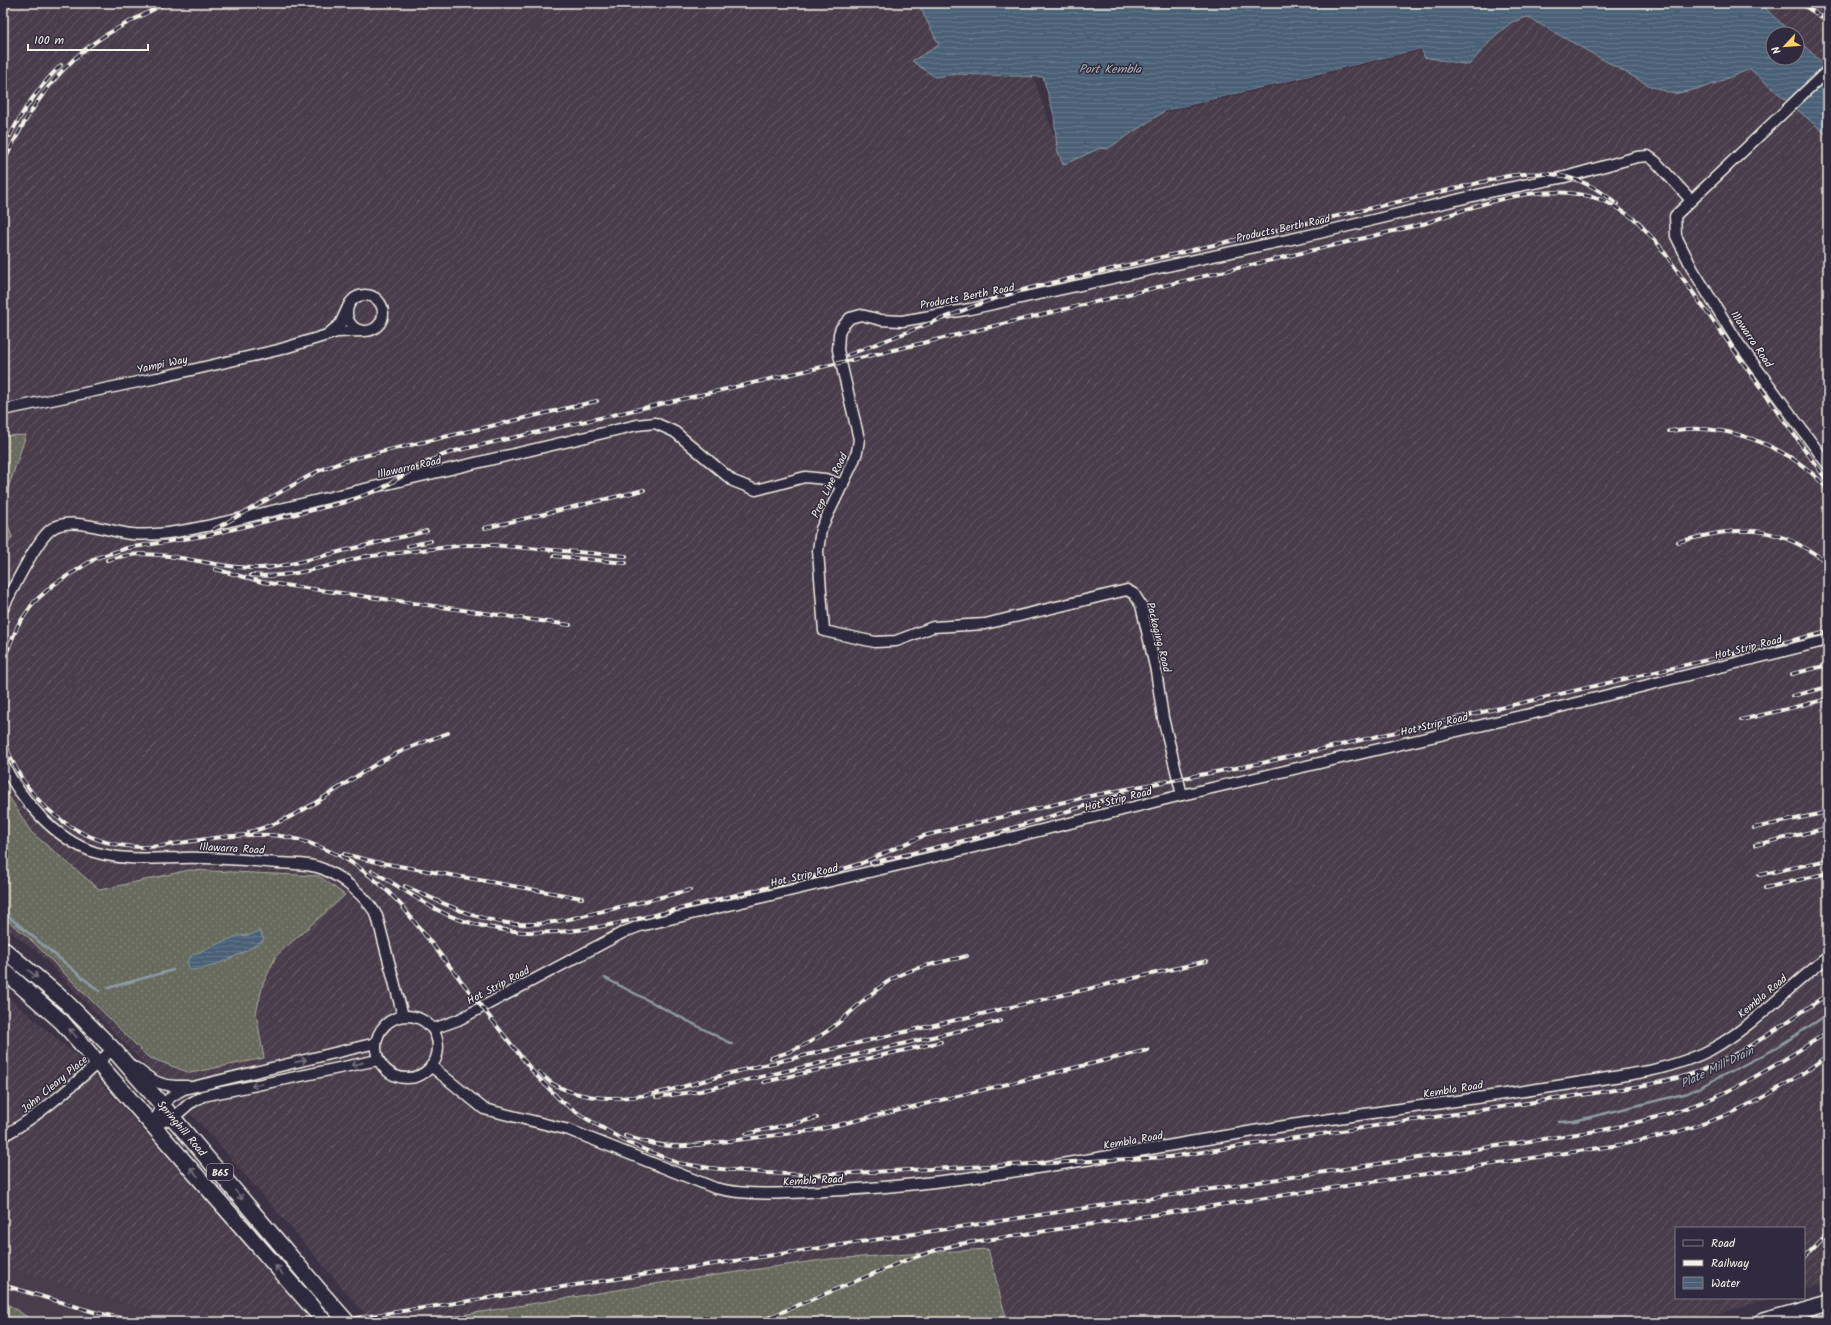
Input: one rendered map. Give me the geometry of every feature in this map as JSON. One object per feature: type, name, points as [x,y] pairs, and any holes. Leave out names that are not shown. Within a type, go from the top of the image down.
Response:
[{"type":"main road","name":"Springhill Road","points":[[3,950],[66,1002],[113,1049],[347,1322]]},
{"type":"main road","name":"Springhill Road","points":[[3,970],[62,1022],[99,1062],[324,1322]]},
{"type":"main road","points":[[1762,1322],[1828,1304]]},
{"type":"street","points":[[1691,200],[1828,70]]},
{"type":"street","name":"Products Berth Road","points":[[862,315],[881,320],[902,321],[970,309],[1319,233],[1498,190],[1565,176],[1636,157],[1648,156],[1655,161],[1691,200]]},
{"type":"street","name":"Illawarra Road","points":[[1691,200],[1675,216],[1676,236],[1693,270],[1739,344],[1828,465]]},
{"type":"street","name":"Yampi Way","points":[[3,410],[157,378],[270,352],[325,336],[337,332],[370,330],[380,323],[383,316],[381,305],[375,298],[365,295],[354,299],[340,324],[325,336]]},
{"type":"street","points":[[349,306],[347,314],[349,322],[355,328],[362,331]]},
{"type":"street","name":"Prep Line Road","points":[[824,631],[818,551],[821,529],[843,485],[857,452],[859,439],[840,362],[838,341],[841,328],[845,322],[850,318],[862,315]]},
{"type":"street","name":"Illawarra Road","points":[[3,608],[29,560],[48,532],[60,524],[74,523],[131,534],[177,532],[234,520],[637,425],[655,423],[675,432],[733,481],[756,490],[805,478],[825,479],[843,485]]},
{"type":"street","name":"Packaging Road","points":[[824,631],[885,642],[896,641],[933,627],[985,624],[1127,590],[1134,594],[1141,606],[1156,671],[1163,718],[1182,795]]},
{"type":"street","name":"Hot Strip Road","points":[[433,1029],[458,1020],[624,932],[640,926],[954,852],[1182,795],[1560,707],[1828,640]]},
{"type":"street","name":"Illawarra Road","points":[[3,763],[19,791],[46,821],[67,837],[93,851],[126,859],[229,858],[295,864],[318,867],[332,874],[369,902],[376,916],[403,1016]]},
{"type":"street","name":"Kembla Road","points":[[431,1066],[484,1109],[569,1130],[715,1188],[733,1192],[761,1195],[889,1188],[1054,1166],[1259,1130],[1649,1071],[1684,1061],[1722,1043],[1750,1022],[1828,957]]},
{"type":"street","points":[[403,1016],[419,1018],[433,1029],[438,1046],[436,1057],[431,1066],[421,1074],[404,1078],[391,1073],[378,1060],[376,1043],[378,1034],[383,1026],[392,1019],[403,1016]]},
{"type":"street","points":[[113,1049],[156,1083],[171,1086],[195,1085],[376,1043]]},
{"type":"street","name":"John Cleary Place","points":[[3,1136],[19,1127],[113,1049]]},
{"type":"street","points":[[153,1125],[173,1118],[198,1098],[378,1060]]},
{"type":"street","points":[[281,1066],[286,1079]]},
{"type":"street","points":[[153,1125],[162,1105],[175,1094],[195,1085]]},
{"type":"street","points":[[1788,1315],[1828,1298]]},
{"type":"shaded area","points":[[3,3],[1008,3],[1054,136],[1275,3],[1828,3],[1828,1283],[1805,1290],[1805,1227],[1675,1227],[1675,1299],[1769,1299],[1685,1322],[372,1322],[208,1132],[42,956],[3,926]]},
{"type":"shaded area","points":[[3,993],[76,1055],[300,1306],[210,1320],[154,1312],[3,1266]]},
{"type":"shaded area","points":[[3,1266],[154,1312],[210,1320],[300,1306],[314,1322],[3,1322]]},
{"type":"green space","points":[[26,435],[3,503],[3,436]]},
{"type":"green space","points":[[3,510],[12,537],[3,553]]},
{"type":"green space","points":[[3,787],[31,832],[100,890],[189,870],[319,876],[345,895],[276,956],[263,984],[256,1013],[264,1058],[190,1073],[148,1057],[29,938],[3,917]]},
{"type":"green space","points":[[988,1249],[1007,1322],[418,1322],[667,1282],[829,1259]]},
{"type":"green space","points":[[3,1301],[29,1318],[38,1322],[3,1321]]},
{"type":"water","name":"Port Kembla","points":[[918,3],[1760,3],[1784,26],[1765,26],[1765,66],[1805,66],[1805,46],[1828,68],[1828,136],[1750,69],[1706,87],[1674,94],[1650,86],[1527,17],[1512,22],[1496,35],[1469,65],[1424,57],[1421,49],[1165,111],[1107,149],[1100,148],[1063,165],[1057,149],[1054,115],[1043,77],[957,74],[935,77],[912,61],[939,45]]},
{"type":"water","points":[[260,931],[264,940],[245,951],[210,966],[190,970],[187,962],[192,955],[237,936],[250,935]]},
{"type":"pier","points":[[1421,49],[1424,59],[1419,51],[1165,113],[1165,111]]},
{"type":"waterway","points":[[3,912],[99,991]]},
{"type":"waterway","points":[[108,988],[173,970]]},
{"type":"waterway","points":[[605,978],[732,1044]]},
{"type":"waterway","name":"Plate Mill Drain","points":[[1558,1122],[1574,1121],[1688,1093],[1773,1050],[1828,1014]]},
{"type":"railway","points":[[3,164],[32,110],[44,93],[71,62],[104,36],[166,3]]},
{"type":"railway","points":[[1800,3],[1828,21]]},
{"type":"railway","points":[[10,136],[20,116],[32,98],[61,65]]},
{"type":"railway","points":[[848,355],[990,300],[1030,288],[1508,176],[1538,173],[1566,177],[1580,181],[1592,187],[1605,194],[1617,204]]},
{"type":"railway","points":[[3,661],[18,625],[34,602],[53,585],[96,558],[127,548],[209,535],[346,502],[381,489],[420,465],[455,451],[805,371],[1423,224],[1465,209],[1510,197],[1555,192],[1577,194],[1599,199],[1610,204],[1641,224]]},
{"type":"railway","points":[[1637,221],[1659,245],[1828,482]]},
{"type":"railway","points":[[213,530],[318,471],[351,459],[597,401]]},
{"type":"railway","points":[[1669,431],[1692,429],[1717,430],[1753,439],[1787,455],[1802,465],[1828,490]]},
{"type":"railway","points":[[485,528],[644,490]]},
{"type":"railway","points":[[107,560],[144,554],[163,555],[219,565],[266,568],[291,564],[427,531]]},
{"type":"railway","points":[[1678,542],[1720,533],[1756,531],[1773,534],[1790,540],[1828,563]]},
{"type":"railway","points":[[408,546],[431,541]]},
{"type":"railway","points":[[363,557],[466,545],[492,545],[626,556]]},
{"type":"railway","points":[[251,575],[266,576],[295,573],[367,556]]},
{"type":"railway","points":[[554,556],[626,563]]},
{"type":"railway","points":[[215,569],[262,582],[570,625]]},
{"type":"railway","points":[[837,871],[862,863],[923,836],[1085,797],[1262,763],[1828,632]]},
{"type":"railway","points":[[1792,674],[1828,665]]},
{"type":"railway","points":[[1792,696],[1828,687]]},
{"type":"railway","points":[[1741,720],[1828,699]]},
{"type":"railway","points":[[249,832],[284,820],[387,758],[413,746],[448,733]]},
{"type":"railway","points":[[3,734],[11,758],[37,799],[55,815],[75,829],[97,839],[120,845],[145,847],[163,846],[231,836],[279,836],[289,837],[309,843],[347,859]]},
{"type":"railway","points":[[871,863],[996,833],[1124,794]]},
{"type":"railway","points":[[1754,828],[1828,812]]},
{"type":"railway","points":[[1755,845],[1828,828]]},
{"type":"railway","points":[[344,854],[376,862],[582,898]]},
{"type":"railway","points":[[341,856],[374,879],[402,906],[534,1073],[561,1101],[582,1116],[628,1143],[678,1163],[710,1168],[812,1175],[1169,1157],[1628,1088],[1675,1079],[1719,1063],[1767,1035],[1828,994]]},
{"type":"railway","points":[[1759,875],[1828,860]]},
{"type":"railway","points":[[372,871],[426,904],[461,920],[490,928],[519,932],[546,932],[600,927],[842,870]]},
{"type":"railway","points":[[1765,888],[1828,873]]},
{"type":"railway","points":[[405,886],[468,913],[494,921],[519,924],[545,923],[570,919],[690,890]]},
{"type":"railway","points":[[771,1058],[801,1047],[822,1035],[837,1024],[868,996],[894,978],[920,967],[967,956]]},
{"type":"railway","points":[[539,1072],[553,1084],[574,1093],[596,1097],[619,1098],[642,1096],[687,1086],[730,1073],[1207,961]]},
{"type":"railway","points":[[656,1097],[700,1091],[1001,1021]]},
{"type":"railway","points":[[330,1322],[1603,1130],[1667,1114],[1713,1098],[1766,1070],[1828,1032]]},
{"type":"railway","points":[[764,1082],[941,1042]]},
{"type":"railway","points":[[696,1145],[817,1130],[1148,1050]]},
{"type":"railway","points":[[758,1322],[904,1261],[959,1244],[1619,1145],[1649,1139],[1677,1132],[1730,1114],[1779,1088],[1828,1055]]},
{"type":"railway","points":[[746,1134],[817,1118]]},
{"type":"railway","points":[[625,1136],[672,1146],[692,1146],[701,1144]]},
{"type":"railway","points":[[1805,1257],[1828,1233]]},
{"type":"railway","points":[[3,1285],[94,1312],[137,1322]]}]
